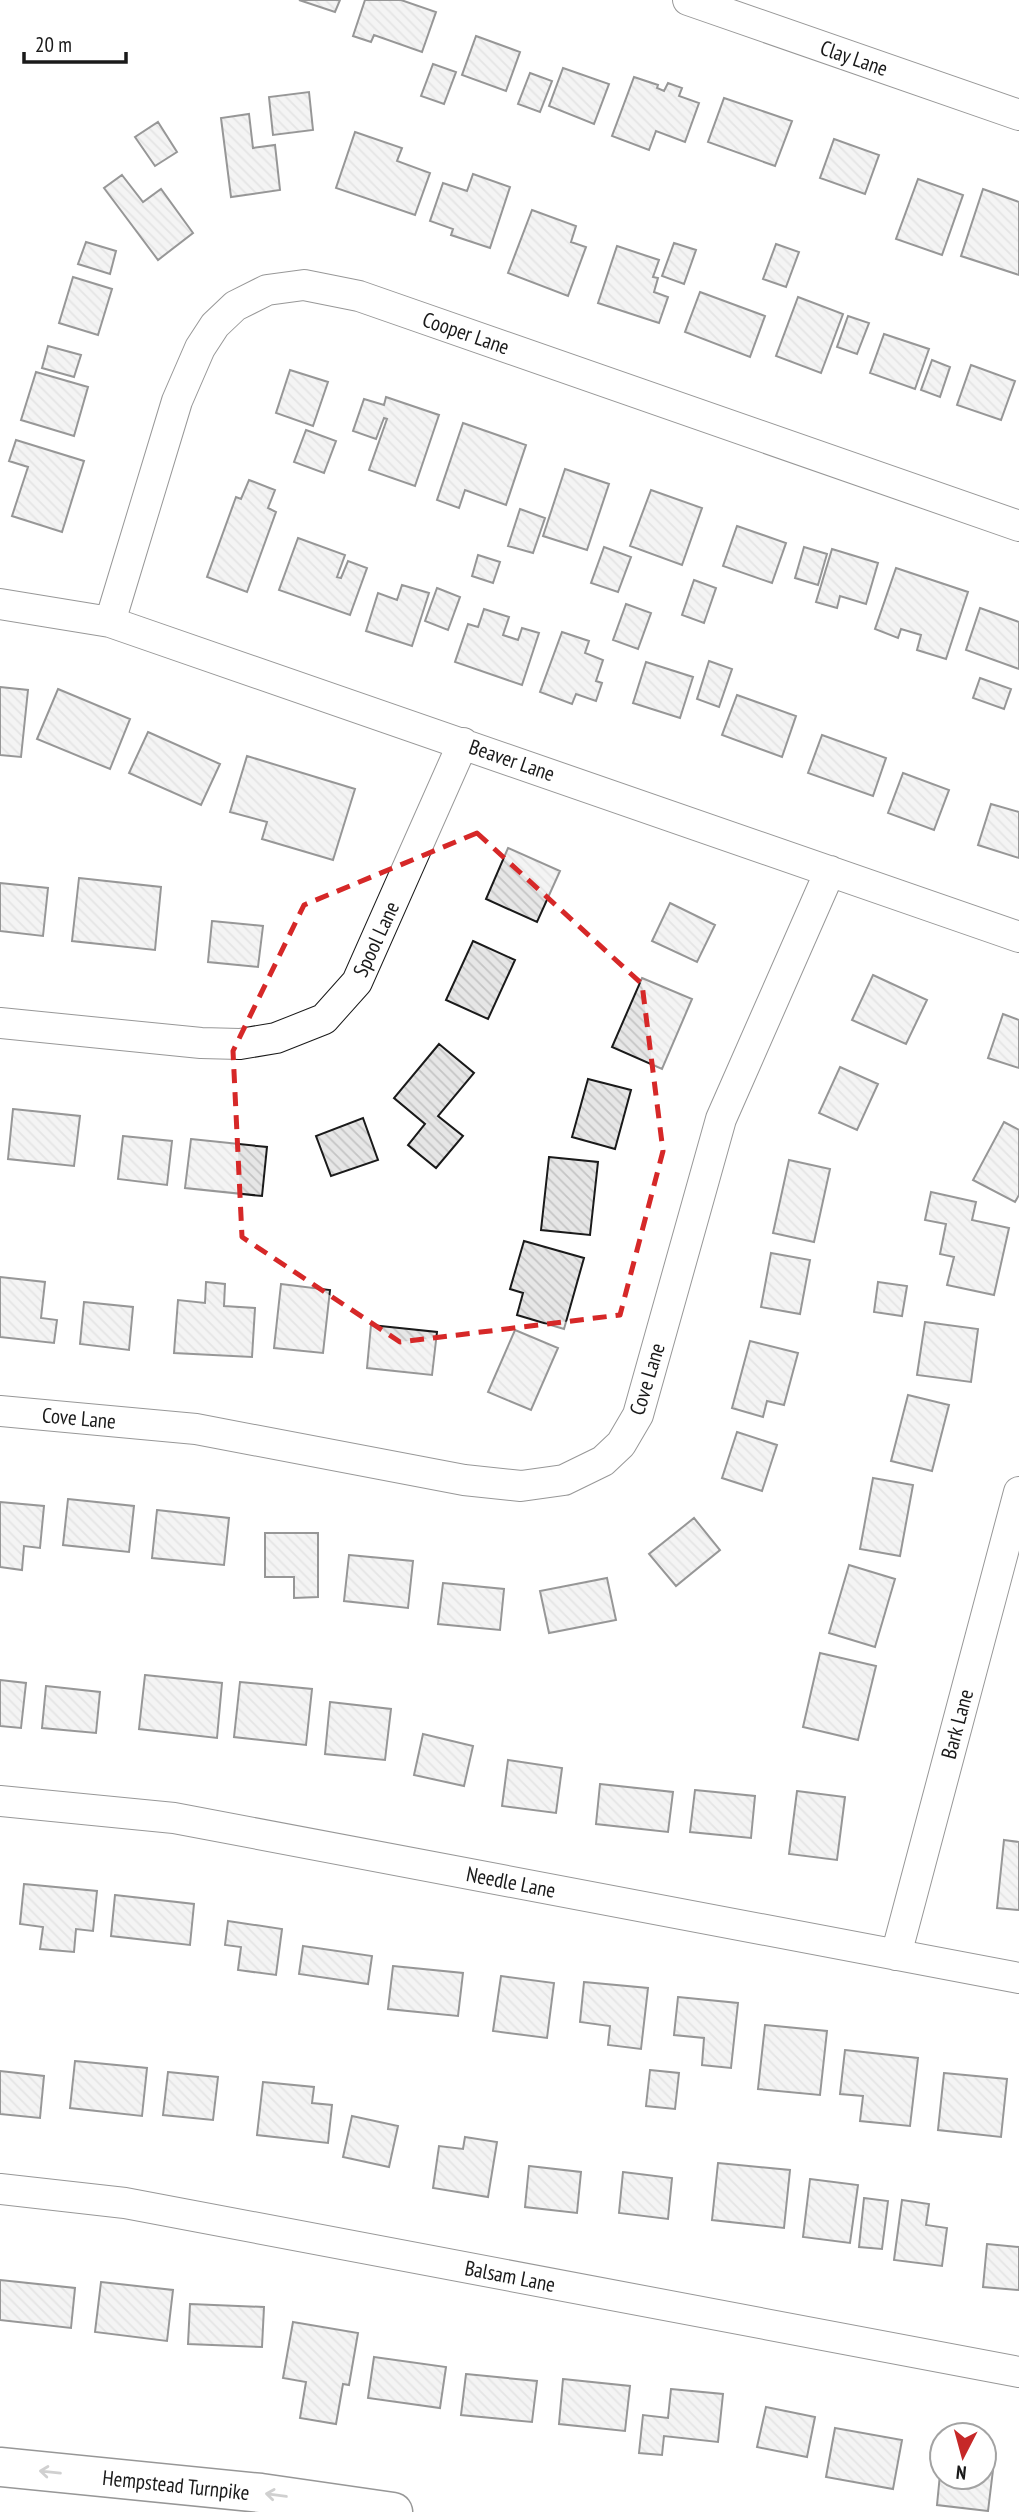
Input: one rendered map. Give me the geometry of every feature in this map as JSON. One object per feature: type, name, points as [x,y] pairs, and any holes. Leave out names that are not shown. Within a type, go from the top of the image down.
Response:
[{"type":"main road","name":"Hempstead Turnpike","points":[[0,2467],[261,2493],[393,2512]]},
{"type":"street","name":"Clay Lane","points":[[688,0],[1019,116]]},
{"type":"street","name":"Cooper Lane","points":[[110,622],[177,401],[200,348],[215,325],[234,306],[267,290],[304,285],[359,296],[1019,526]]},
{"type":"street","name":"Beaver Lane","points":[[0,604],[110,622],[1019,937]]},
{"type":"street","name":"Spool Lane","points":[[0,1023],[201,1043],[240,1044],[276,1038],[324,1019],[357,982],[463,743]]},
{"type":"street","name":"Cove Lane","points":[[0,1411],[195,1429],[464,1480],[521,1486],[564,1480],[603,1461],[621,1444],[638,1415],[721,1119],[830,871]]},
{"type":"street","name":"Bark Lane","points":[[896,1955],[1019,1492]]},
{"type":"street","name":"Needle Lane","points":[[0,1801],[174,1818],[1019,1978]]},
{"type":"street","name":"Balsam Lane","points":[[0,2189],[125,2203],[1019,2372]]},
{"type":"highlighted area","points":[[477,833],[642,984],[663,1151],[620,1315],[400,1342],[242,1237],[233,1051],[304,905]]},
{"type":"building","points":[[299,0],[340,0],[335,12]]},
{"type":"building","points":[[365,0],[401,0],[436,12],[422,52],[374,35],[371,42],[353,36]]},
{"type":"building","points":[[476,36],[520,52],[506,91],[462,75]]},
{"type":"building","points":[[433,64],[456,72],[444,104],[421,96]]},
{"type":"building","points":[[563,68],[609,84],[594,124],[549,106]]},
{"type":"building","points":[[530,73],[552,81],[540,112],[518,104]]},
{"type":"building","points":[[634,77],[658,85],[657,88],[664,91],[668,83],[682,88],[679,96],[699,103],[685,142],[656,131],[649,150],[612,136]]},
{"type":"building","points":[[309,92],[313,130],[273,135],[269,97]]},
{"type":"building","points":[[724,98],[792,121],[775,166],[708,142]]},
{"type":"building","points":[[249,114],[253,148],[275,145],[280,190],[231,197],[221,118]]},
{"type":"building","points":[[158,122],[177,152],[155,166],[135,137]]},
{"type":"building","points":[[355,132],[402,148],[397,161],[430,173],[415,215],[336,188]]},
{"type":"building","points":[[834,139],[879,155],[865,194],[820,178]]},
{"type":"building","points":[[473,174],[510,187],[490,248],[451,235],[453,229],[430,221],[443,183],[467,191]]},
{"type":"building","points":[[122,175],[143,202],[161,189],[193,233],[158,260],[104,188]]},
{"type":"building","points":[[918,179],[963,195],[942,255],[896,239]]},
{"type":"building","points":[[983,189],[1019,202],[1019,275],[961,256]]},
{"type":"building","points":[[532,210],[576,226],[571,242],[586,247],[568,296],[508,273]]},
{"type":"building","points":[[86,242],[116,251],[110,274],[78,264]]},
{"type":"building","points":[[674,243],[696,250],[684,284],[662,276]]},
{"type":"building","points":[[776,244],[799,252],[786,287],[763,279]]},
{"type":"building","points":[[617,246],[659,260],[653,277],[658,278],[654,292],[668,297],[659,323],[598,303]]},
{"type":"building","points":[[73,277],[112,289],[98,335],[59,323]]},
{"type":"building","points":[[700,292],[765,316],[750,357],[685,332]]},
{"type":"building","points":[[798,297],[843,314],[821,373],[776,356]]},
{"type":"building","points":[[848,316],[869,323],[857,354],[837,347]]},
{"type":"building","points":[[884,334],[929,349],[915,389],[870,373]]},
{"type":"building","points":[[48,346],[81,355],[74,377],[42,368]]},
{"type":"building","points":[[932,360],[950,367],[940,397],[921,390]]},
{"type":"building","points":[[971,365],[1015,381],[1001,420],[957,405]]},
{"type":"building","points":[[290,370],[328,382],[313,426],[276,413]]},
{"type":"building","points":[[36,372],[88,387],[74,436],[21,420]]},
{"type":"building","points":[[386,397],[439,415],[415,486],[369,470],[387,419],[384,418],[376,439],[353,431],[364,399],[384,405]]},
{"type":"building","points":[[463,423],[526,445],[506,505],[465,490],[459,508],[437,500]]},
{"type":"building","points":[[306,430],[336,441],[324,473],[294,462]]},
{"type":"building","points":[[16,440],[84,461],[62,532],[12,516],[28,467],[9,461]]},
{"type":"building","points":[[565,469],[609,484],[587,550],[543,536]]},
{"type":"building","points":[[249,480],[275,490],[268,508],[276,512],[247,592],[207,577],[236,497],[241,499]]},
{"type":"building","points":[[651,490],[702,508],[682,565],[630,546]]},
{"type":"building","points":[[520,509],[545,518],[533,553],[508,546]]},
{"type":"building","points":[[737,526],[786,543],[772,583],[723,566]]},
{"type":"building","points":[[298,538],[345,555],[337,577],[341,578],[348,561],[367,568],[350,615],[279,590]]},
{"type":"building","points":[[604,547],[631,557],[618,592],[591,583]]},
{"type":"building","points":[[804,547],[827,554],[818,585],[795,578]]},
{"type":"building","points":[[832,549],[878,563],[866,604],[840,596],[837,608],[816,602]]},
{"type":"building","points":[[478,555],[500,562],[493,583],[472,576]]},
{"type":"building","points":[[896,568],[968,592],[946,659],[917,650],[921,635],[901,629],[898,638],[875,629]]},
{"type":"building","points":[[694,580],[716,588],[704,623],[682,615]]},
{"type":"building","points":[[402,585],[429,593],[412,646],[366,631],[378,593],[397,600]]},
{"type":"building","points":[[437,588],[460,597],[448,630],[425,621]]},
{"type":"building","points":[[626,604],[651,613],[638,649],[613,640]]},
{"type":"building","points":[[980,608],[1019,622],[1019,669],[966,650]]},
{"type":"building","points":[[484,609],[509,617],[503,635],[518,640],[522,628],[539,633],[522,685],[455,662],[468,624],[478,627]]},
{"type":"building","points":[[562,632],[589,641],[585,653],[603,660],[596,681],[602,683],[596,701],[576,694],[572,704],[540,692]]},
{"type":"building","points":[[709,661],[732,669],[719,707],[697,699]]},
{"type":"building","points":[[646,662],[693,677],[680,718],[633,703]]},
{"type":"building","points":[[980,678],[1011,689],[1004,709],[973,698]]},
{"type":"building","points":[[0,687],[28,690],[21,757],[0,755]]},
{"type":"building","points":[[58,689],[130,719],[110,769],[37,739]]},
{"type":"building","points":[[737,695],[796,716],[782,757],[722,735]]},
{"type":"building","points":[[148,732],[220,764],[201,805],[129,773]]},
{"type":"building","points":[[822,735],[886,758],[873,796],[808,773]]},
{"type":"building","points":[[247,756],[355,789],[333,860],[262,839],[267,822],[230,812]]},
{"type":"building","points":[[903,773],[949,790],[934,830],[888,813]]},
{"type":"building","points":[[991,804],[1019,812],[1019,858],[978,845]]},
{"type":"building","points":[[508,848],[560,871],[537,922],[486,899]]},
{"type":"building","points":[[79,878],[161,887],[155,950],[72,941]]},
{"type":"building","points":[[0,883],[48,888],[43,936],[0,931]]},
{"type":"building","points":[[670,903],[715,925],[697,962],[652,941]]},
{"type":"building","points":[[212,921],[263,926],[258,967],[208,962]]},
{"type":"building","points":[[473,941],[515,960],[488,1019],[446,1000]]},
{"type":"building","points":[[873,975],[927,1000],[906,1044],[852,1020]]},
{"type":"building","points":[[642,978],[692,999],[662,1069],[612,1047]]},
{"type":"building","points":[[1003,1014],[1019,1020],[1019,1068],[988,1058]]},
{"type":"building","points":[[439,1044],[474,1073],[438,1116],[463,1136],[436,1168],[408,1145],[425,1124],[394,1098]]},
{"type":"building","points":[[840,1067],[878,1084],[857,1130],[819,1113]]},
{"type":"building","points":[[588,1079],[631,1090],[615,1149],[572,1137]]},
{"type":"building","points":[[13,1109],[80,1116],[74,1166],[8,1159]]},
{"type":"building","points":[[363,1118],[378,1160],[331,1176],[316,1136]]},
{"type":"building","points":[[1004,1122],[1019,1130],[1019,1195],[1015,1202],[973,1180]]},
{"type":"building","points":[[123,1136],[172,1141],[167,1185],[118,1179]]},
{"type":"building","points":[[191,1139],[267,1147],[262,1196],[185,1188]]},
{"type":"building","points":[[549,1157],[598,1162],[590,1235],[541,1230]]},
{"type":"building","points":[[789,1160],[830,1169],[814,1242],[773,1233]]},
{"type":"building","points":[[931,1192],[976,1202],[972,1220],[1009,1228],[994,1295],[947,1285],[954,1257],[940,1254],[946,1224],[925,1220]]},
{"type":"building","points":[[524,1241],[584,1258],[564,1329],[517,1315],[523,1293],[510,1289]]},
{"type":"building","points":[[771,1253],[810,1260],[800,1314],[761,1307]]},
{"type":"building","points":[[0,1277],[45,1282],[41,1318],[57,1320],[54,1343],[0,1337]]},
{"type":"building","points":[[206,1282],[225,1284],[224,1306],[255,1308],[252,1357],[174,1353],[178,1300],[205,1303]]},
{"type":"building","points":[[878,1282],[907,1286],[902,1316],[874,1312]]},
{"type":"building","points":[[281,1284],[330,1290],[323,1353],[274,1348]]},
{"type":"building","points":[[84,1302],[133,1307],[129,1350],[80,1344]]},
{"type":"building","points":[[925,1322],[978,1329],[971,1382],[917,1375]]},
{"type":"building","points":[[371,1325],[437,1332],[432,1375],[367,1368]]},
{"type":"building","points":[[515,1330],[558,1348],[531,1410],[488,1392]]},
{"type":"building","points":[[750,1341],[798,1353],[784,1405],[767,1401],[763,1417],[732,1408]]},
{"type":"building","points":[[908,1395],[949,1405],[932,1471],[891,1461]]},
{"type":"building","points":[[737,1432],[777,1445],[762,1491],[722,1478]]},
{"type":"building","points":[[873,1478],[913,1485],[900,1556],[860,1549]]},
{"type":"building","points":[[68,1499],[134,1506],[129,1552],[63,1545]]},
{"type":"building","points":[[0,1502],[44,1506],[40,1548],[24,1546],[22,1570],[0,1567]]},
{"type":"building","points":[[157,1510],[229,1518],[224,1565],[152,1558]]},
{"type":"building","points":[[694,1518],[720,1550],[676,1586],[649,1554]]},
{"type":"building","points":[[265,1533],[318,1533],[318,1597],[294,1598],[294,1577],[265,1577]]},
{"type":"building","points":[[349,1555],[413,1561],[408,1608],[344,1601]]},
{"type":"building","points":[[849,1565],[895,1579],[875,1647],[829,1633]]},
{"type":"building","points":[[607,1578],[616,1620],[549,1633],[540,1591]]},
{"type":"building","points":[[443,1583],[504,1589],[500,1630],[438,1624]]},
{"type":"building","points":[[820,1653],[876,1666],[858,1740],[803,1727]]},
{"type":"building","points":[[145,1675],[222,1683],[217,1738],[139,1729]]},
{"type":"building","points":[[0,1680],[26,1683],[21,1728],[0,1726]]},
{"type":"building","points":[[240,1682],[312,1689],[306,1745],[234,1737]]},
{"type":"building","points":[[46,1686],[100,1692],[96,1733],[42,1728]]},
{"type":"building","points":[[330,1702],[391,1709],[385,1760],[325,1754]]},
{"type":"building","points":[[423,1734],[473,1746],[464,1786],[414,1775]]},
{"type":"building","points":[[508,1760],[562,1768],[556,1813],[502,1806]]},
{"type":"building","points":[[600,1784],[673,1792],[668,1832],[596,1824]]},
{"type":"building","points":[[695,1790],[755,1796],[751,1838],[690,1832]]},
{"type":"building","points":[[797,1791],[845,1797],[837,1860],[789,1854]]},
{"type":"building","points":[[1004,1840],[1019,1842],[1019,1910],[997,1908]]},
{"type":"building","points":[[24,1884],[97,1891],[93,1931],[76,1929],[74,1952],[40,1949],[43,1927],[20,1924]]},
{"type":"building","points":[[115,1895],[194,1904],[190,1945],[111,1936]]},
{"type":"building","points":[[228,1921],[282,1929],[276,1975],[238,1970],[241,1947],[225,1945]]},
{"type":"building","points":[[303,1946],[372,1956],[368,1984],[299,1974]]},
{"type":"building","points":[[393,1966],[463,1973],[458,2016],[388,2009]]},
{"type":"building","points":[[501,1976],[554,1983],[547,2038],[493,2031]]},
{"type":"building","points":[[584,1982],[648,1988],[641,2049],[608,2045],[610,2026],[580,2022]]},
{"type":"building","points":[[678,1997],[738,2003],[731,2068],[702,2065],[704,2038],[674,2035]]},
{"type":"building","points":[[765,2025],[827,2031],[820,2095],[758,2089]]},
{"type":"building","points":[[845,2050],[918,2058],[910,2126],[860,2121],[863,2096],[840,2094]]},
{"type":"building","points":[[75,2061],[147,2068],[142,2116],[70,2108]]},
{"type":"building","points":[[650,2070],[679,2073],[675,2109],[646,2106]]},
{"type":"building","points":[[0,2071],[44,2076],[40,2118],[0,2114]]},
{"type":"building","points":[[168,2072],[218,2077],[213,2120],[163,2115]]},
{"type":"building","points":[[944,2073],[1007,2079],[1001,2137],[938,2130]]},
{"type":"building","points":[[263,2082],[314,2087],[312,2103],[332,2105],[328,2143],[257,2135]]},
{"type":"building","points":[[352,2116],[398,2126],[389,2167],[343,2157]]},
{"type":"building","points":[[465,2137],[497,2142],[488,2197],[433,2188],[439,2146],[463,2149]]},
{"type":"building","points":[[718,2163],[790,2170],[784,2228],[712,2220]]},
{"type":"building","points":[[529,2166],[581,2172],[577,2213],[525,2207]]},
{"type":"building","points":[[623,2172],[672,2178],[668,2219],[619,2213]]},
{"type":"building","points":[[810,2179],[858,2185],[850,2243],[803,2237]]},
{"type":"building","points":[[864,2198],[888,2201],[882,2249],[859,2247]]},
{"type":"building","points":[[902,2200],[929,2204],[926,2225],[947,2228],[942,2266],[894,2260]]},
{"type":"building","points":[[987,2244],[1019,2247],[1019,2290],[983,2287]]},
{"type":"building","points":[[0,2280],[75,2288],[71,2328],[0,2320]]},
{"type":"building","points":[[101,2282],[173,2290],[167,2341],[95,2332]]},
{"type":"building","points":[[190,2304],[264,2307],[262,2347],[188,2344]]},
{"type":"building","points":[[293,2322],[358,2333],[349,2385],[343,2384],[336,2424],[300,2418],[306,2382],[283,2378]]},
{"type":"building","points":[[374,2357],[446,2367],[440,2408],[368,2398]]},
{"type":"building","points":[[466,2374],[537,2381],[532,2422],[461,2415]]},
{"type":"building","points":[[563,2379],[630,2386],[625,2431],[559,2424]]},
{"type":"building","points":[[671,2389],[723,2394],[718,2442],[664,2436],[662,2455],[639,2453],[643,2415],[668,2418]]},
{"type":"building","points":[[766,2407],[815,2417],[807,2457],[757,2447]]},
{"type":"building","points":[[835,2428],[902,2440],[893,2489],[826,2477]]},
{"type":"building","points":[[938,2491],[990,2491],[988,2511],[937,2505]]}]
